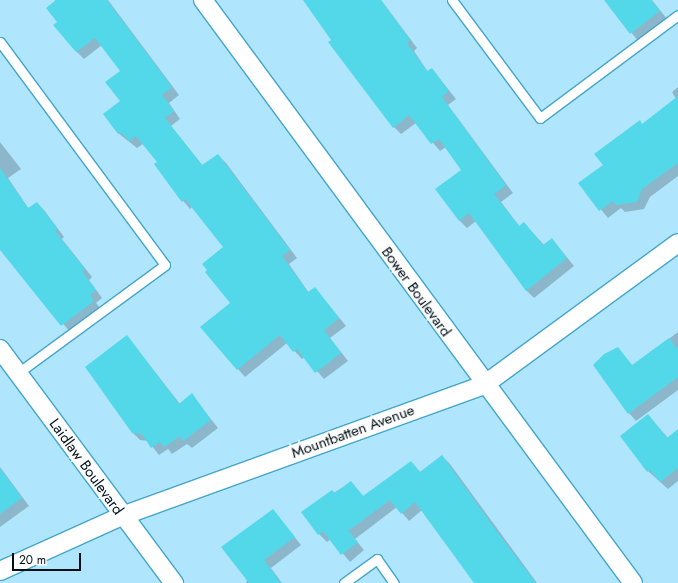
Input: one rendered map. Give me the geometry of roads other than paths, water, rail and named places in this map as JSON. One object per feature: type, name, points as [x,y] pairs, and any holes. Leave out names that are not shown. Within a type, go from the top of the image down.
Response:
[{"type":"street","name":"Bower Boulevard","points":[[203,0],[484,385],[632,583]]},
{"type":"street","name":"Mountbatten Avenue","points":[[0,571],[122,516],[484,385],[678,244]]},
{"type":"street","name":"Laidlaw Boulevard","points":[[0,349],[122,516],[174,583]]},
{"type":"lane","points":[[452,0],[540,118],[678,15]]},
{"type":"lane","points":[[0,42],[165,265],[18,373]]},
{"type":"lane","points":[[344,583],[377,559],[394,583]]}]
